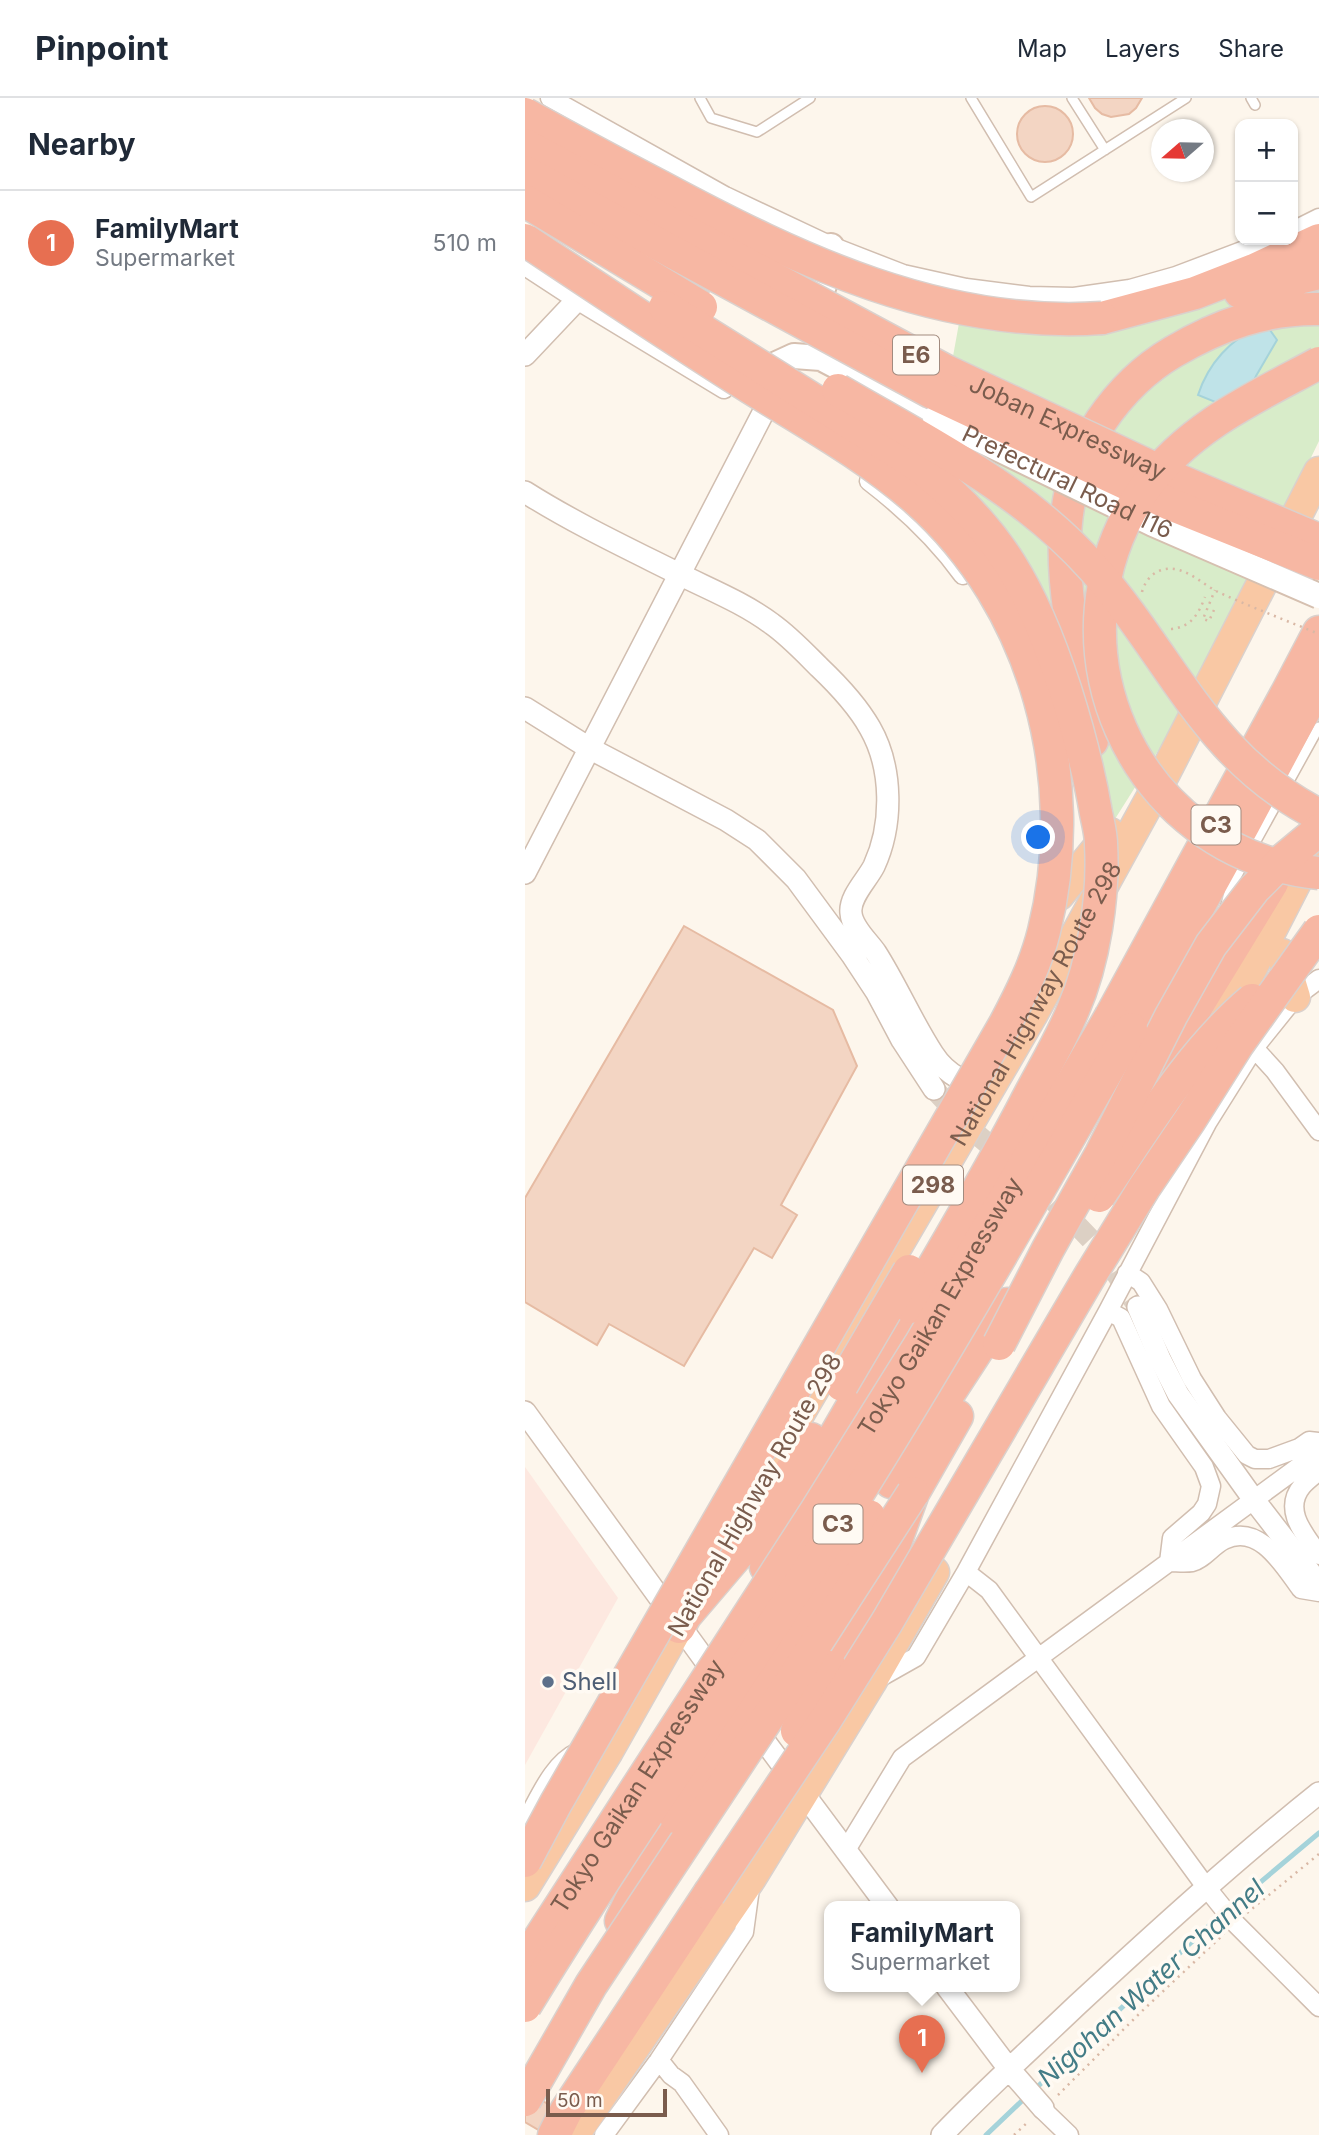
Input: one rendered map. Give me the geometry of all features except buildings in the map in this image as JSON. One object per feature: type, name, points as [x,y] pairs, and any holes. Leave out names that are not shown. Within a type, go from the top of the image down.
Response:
[{"type":"highway","points":[[525,114],[711,214],[820,265],[860,281],[931,303],[990,315],[1046,320],[1102,318],[1177,306],[1319,274]]},
{"type":"highway","name":"Joban Expressway","points":[[525,145],[946,371],[1184,482],[1319,540]]},
{"type":"highway","name":"Joban Expressway","points":[[525,172],[931,392],[1170,504],[1319,564]]},
{"type":"highway","points":[[525,201],[987,478],[1016,498],[1058,533],[1093,568],[1115,594],[1203,718],[1230,750],[1272,787],[1319,815]]},
{"type":"highway","points":[[525,218],[916,464],[976,518],[1020,579],[1042,625],[1069,701],[1083,753],[1101,843]]},
{"type":"highway","points":[[525,240],[870,463],[919,502],[940,523],[994,593],[1026,658],[1049,734],[1056,790],[1056,829],[1053,877],[1044,931],[1026,982],[1005,1024],[525,1861]]},
{"type":"highway","points":[[1102,318],[1195,293],[1319,240]]},
{"type":"highway","points":[[736,1635],[772,1554],[829,1447],[1006,1142],[1063,1031],[1086,974],[1096,925],[1101,843],[1095,762],[1065,574],[1068,503],[1083,451],[1111,406],[1139,377],[1167,356],[1211,331],[1235,322],[1283,310],[1319,309]]},
{"type":"highway","points":[[1319,363],[1222,417],[1164,464],[1148,484],[1123,527],[1107,569],[1099,635],[1105,685],[1123,736],[1142,768],[1165,798],[1203,830],[1245,854],[1278,866],[1319,873]]},
{"type":"highway","name":"National Highway Route 298","points":[[525,1886],[608,1751],[716,1555],[1025,1027],[1166,771],[1319,472]]},
{"type":"highway","name":"Tokyo Gaikan Expressway","points":[[525,2006],[864,1484],[990,1277],[1319,633]]},
{"type":"highway","name":"Tokyo Gaikan Expressway","points":[[525,1961],[736,1635],[1121,1022],[1244,824],[1319,683]]},
{"type":"highway","points":[[1059,895],[1125,814],[1166,771]]},
{"type":"highway","points":[[525,2100],[591,1985],[773,1710],[902,1488],[1319,803]]},
{"type":"highway","points":[[999,1344],[1211,944],[1254,889],[1319,830]]},
{"type":"highway","points":[[574,2135],[751,1878],[871,1682],[1010,1441],[1319,837]]},
{"type":"highway","points":[[682,1621],[743,1548],[794,1467],[1065,1007],[1086,953],[1100,883]]},
{"type":"highway","points":[[1292,889],[1282,924],[1280,943],[1283,962],[1295,997]]},
{"type":"highway","points":[[706,1892],[826,1719],[887,1622],[1144,1188],[1238,1044],[1319,931]]},
{"type":"highway","points":[[554,2135],[566,2111],[691,1922],[799,1727],[858,1610],[892,1551],[902,1488],[1140,1133],[1185,1074],[1243,1007],[1319,948]]},
{"type":"main road","points":[[821,358],[807,340],[808,319],[832,264],[831,246]]},
{"type":"main road","name":"Prefectural Road 116","points":[[729,392],[753,381],[780,361],[794,356],[821,358],[935,418],[1153,524],[1319,596]]},
{"type":"street","points":[[550,98],[725,196],[831,246],[904,274],[967,288],[1029,296],[1075,296],[1130,289],[1176,276],[1258,245]]},
{"type":"street","points":[[1298,228],[1319,218]]},
{"type":"street","points":[[525,266],[816,445],[879,489],[938,544],[975,591],[1027,690],[1059,764],[1071,815],[1068,860],[1059,895],[1018,986],[960,1079],[711,1503],[716,1555]]},
{"type":"street","points":[[525,355],[577,300]]},
{"type":"street","points":[[525,873],[763,414]]},
{"type":"street","points":[[525,492],[564,517],[742,605],[773,624],[828,676],[856,707],[871,730],[883,764],[887,786],[887,818],[882,845],[873,867],[853,900],[850,912],[854,924],[893,980],[934,1056],[949,1073],[960,1079]]},
{"type":"street","points":[[525,708],[589,748],[726,820],[757,840],[781,863],[852,955],[934,1089]]},
{"type":"street","points":[[871,1682],[916,1657],[967,1572],[1207,1123],[1254,1048],[1295,997],[1319,979]]},
{"type":"street","points":[[1254,1048],[1275,1071],[1319,1131]]},
{"type":"street","points":[[1127,1273],[1141,1282],[1158,1309],[1192,1379],[1217,1418],[1247,1455],[1255,1459],[1269,1459],[1299,1448],[1309,1441],[1319,1442]]},
{"type":"street","points":[[1137,1307],[1178,1394],[1254,1500],[1319,1584]]},
{"type":"street","points":[[1108,1311],[1121,1318],[1161,1406],[1205,1467],[1211,1486],[1210,1495],[1201,1513],[1171,1538],[1170,1562]]},
{"type":"street","points":[[525,1412],[682,1621],[802,1792],[884,1901]]},
{"type":"street","points":[[846,1850],[902,1758],[1319,1452]]},
{"type":"street","points":[[1319,1471],[1302,1486],[1294,1500],[1296,1519],[1319,1555]]},
{"type":"street","points":[[1170,1562],[1194,1562],[1226,1539],[1244,1536],[1260,1541],[1275,1553],[1301,1589],[1319,1592]]},
{"type":"street","points":[[967,1572],[989,1590],[1235,1923],[1319,2007]]},
{"type":"street","points":[[525,1823],[557,1768],[566,1758],[581,1751],[608,1751]]},
{"type":"street","points":[[942,2135],[1206,1886],[1319,1793]]},
{"type":"street","points":[[604,2135],[659,2060],[744,1931],[751,1878]]},
{"type":"street","points":[[951,1992],[1009,2069],[1069,2135]]},
{"type":"street","points":[[659,2060],[681,2083],[719,2135]]},
{"type":"lane","points":[[700,98],[711,118],[757,132],[810,98]]},
{"type":"lane","points":[[971,98],[1031,197],[1186,98]]},
{"type":"lane","points":[[1072,98],[1105,150]]},
{"type":"lane","points":[[1236,943],[1224,910],[1231,886],[1319,727]]},
{"type":"path","points":[[1142,599],[1145,582],[1162,570],[1171,568],[1181,570],[1215,590],[1319,633]]},
{"type":"path","points":[[1214,610],[1209,621],[1203,618],[1215,590]]},
{"type":"path","points":[[1162,627],[1181,628],[1190,623],[1199,612],[1205,597]]},
{"type":"path","points":[[1014,2135],[1235,1923],[1319,1854]]},
{"type":"shaded area","name":"Shell","points":[[525,1467],[618,1598],[525,1765]]},
{"type":"green space","points":[[1319,230],[1319,441],[1237,610],[1175,724],[1115,819],[1069,779],[1009,642],[924,517],[963,301],[1051,309],[1138,299],[1280,245],[1298,245],[1298,238]],"holes":[[[1232,342],[1256,376],[1246,400],[1230,408],[1198,395],[1213,365]]]},
{"type":"water","points":[[1260,327],[1270,330],[1277,340],[1256,376],[1246,400],[1230,408],[1198,395],[1214,363],[1230,345]]},
{"type":"waterway","name":"Nigohan Water Channel","points":[[1034,2090],[1214,1921],[1319,1833]]},
{"type":"waterway","name":"Nigohan Water Channel","points":[[986,2135],[1027,2096]]},
{"type":"tunnel","points":[[934,1089],[973,1131],[1007,1160]]},
{"type":"tunnel","points":[[1031,1181],[1100,1249],[1138,1307]]},
{"type":"place","name":"Shell","points":[[548,1682]]},
{"type":"place","name":"FamilyMart","points":[[922,2073]]}]
